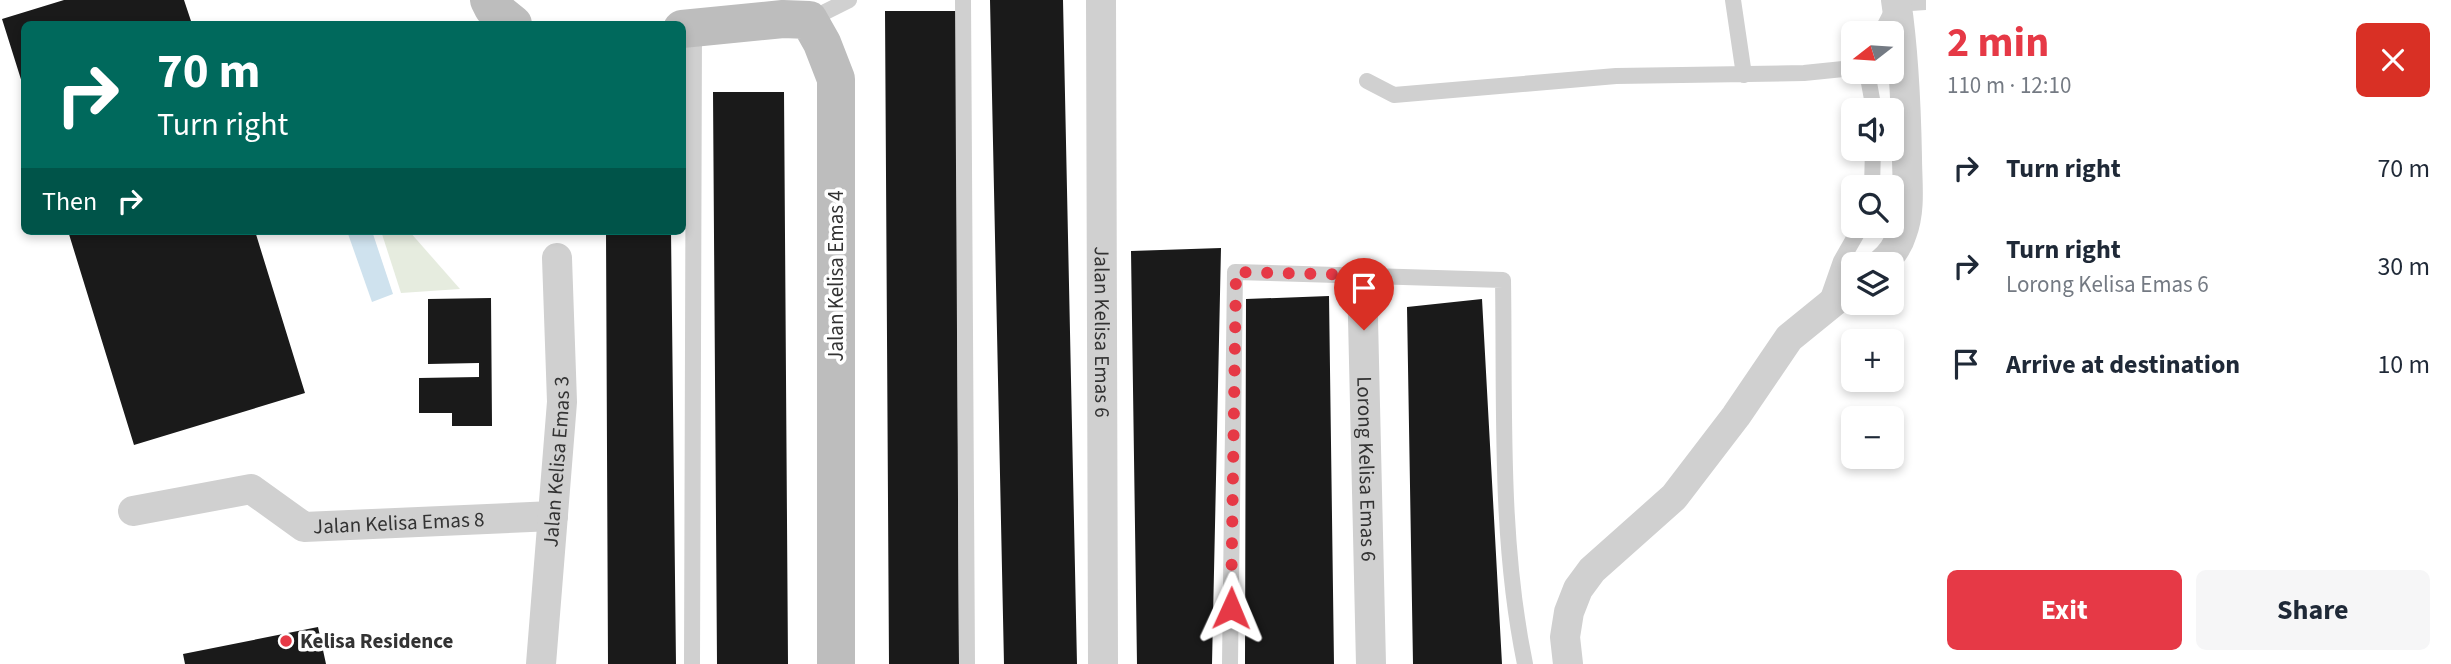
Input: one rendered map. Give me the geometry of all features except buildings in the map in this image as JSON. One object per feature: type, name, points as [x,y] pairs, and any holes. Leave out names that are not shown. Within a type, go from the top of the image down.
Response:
[{"type":"street","points":[[489,0],[493,8],[509,21]]},
{"type":"street","name":"Jalan Kelisa Emas 6","points":[[1101,0],[1103,664]]},
{"type":"street","points":[[1893,252],[1902,232],[1908,205],[1906,86],[1896,2]]},
{"type":"street","points":[[688,28],[783,19],[809,20]]},
{"type":"street","name":"Jalan Kelisa Emas 4","points":[[809,20],[836,79],[836,664]]},
{"type":"street","name":"Jalan Kelisa Emas 3","points":[[541,664],[562,402],[557,258]]},
{"type":"street","name":"Lorong Kelisa Emas 6","points":[[1362,275],[1371,664]]},
{"type":"street","points":[[1568,664],[1565,637],[1569,612],[1578,589],[1592,570],[1674,497],[1736,416],[1789,338],[1841,295]]},
{"type":"street","name":"Jalan Kelisa Emas 8","points":[[133,511],[251,489],[304,527],[553,516]]},
{"type":"lane","points":[[809,20],[849,0]]},
{"type":"lane","points":[[963,0],[967,664]]},
{"type":"lane","points":[[1733,0],[1744,75]]},
{"type":"lane","points":[[1887,21],[1896,2],[1926,2]]},
{"type":"lane","points":[[688,28],[692,664]]},
{"type":"lane","points":[[1367,81],[1394,95],[1616,76],[1744,75],[1841,69]]},
{"type":"lane","points":[[1825,307],[1841,261],[1854,238]]},
{"type":"lane","points":[[1230,664],[1236,272],[1503,280],[1507,517],[1518,630],[1525,664]]},
{"type":"shaded area","points":[[382,235],[413,235],[460,289],[401,293]]},
{"type":"water","points":[[348,235],[373,235],[393,294],[372,302]]},
{"type":"place","name":"Kelisa Residence","points":[[286,641]]},
{"type":"route","points":[[1231,608],[1236,272],[1362,275],[1364,330]]}]
